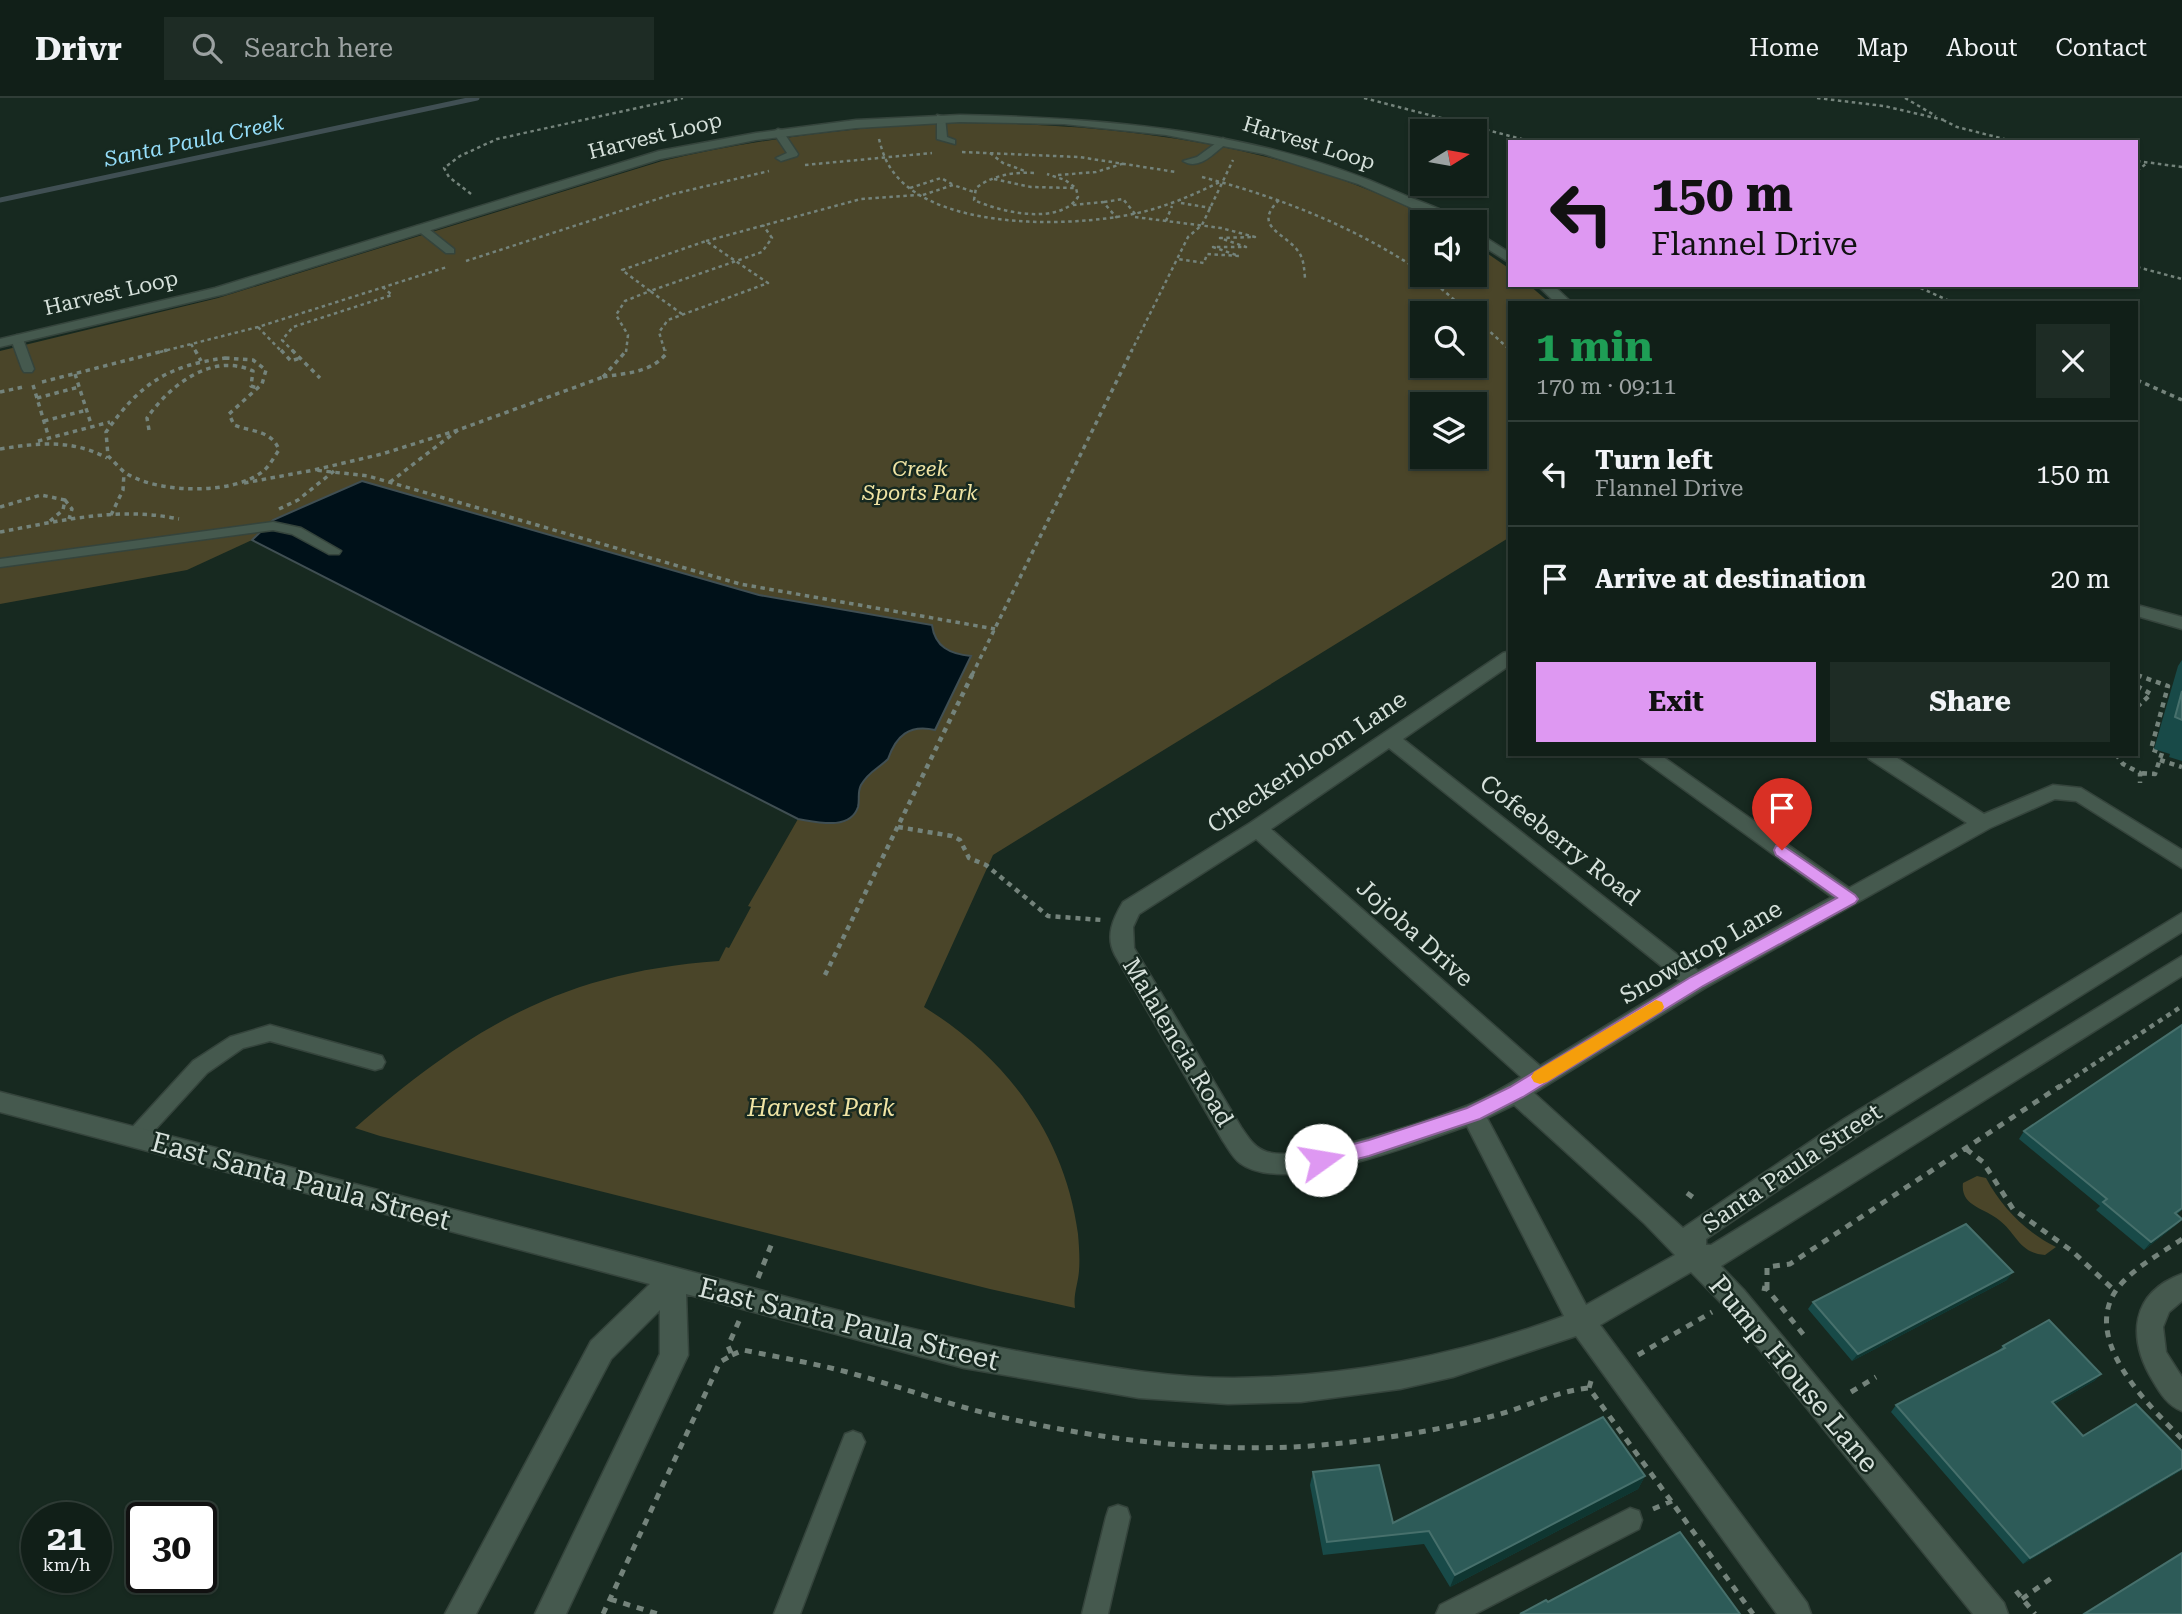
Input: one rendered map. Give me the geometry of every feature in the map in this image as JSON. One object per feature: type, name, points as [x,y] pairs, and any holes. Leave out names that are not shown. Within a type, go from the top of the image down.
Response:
[{"type":"street","name":"Harvest Loop","points":[[0,343],[215,292],[657,155],[778,132],[873,121],[1007,117],[1093,122],[1223,141],[1287,156],[1360,180],[1426,210]]},
{"type":"street","points":[[1487,243],[1508,258]]},
{"type":"street","points":[[1546,287],[1563,301]]},
{"type":"street","points":[[2138,610],[2176,622]]},
{"type":"street","name":"Checkerbloom Lane","points":[[1127,914],[1508,659]]},
{"type":"street","name":"Cofeeberry Road","points":[[1390,739],[1697,982]]},
{"type":"street","points":[[1648,756],[1850,899]]},
{"type":"street","points":[[1879,756],[1983,823]]},
{"type":"street","name":"Snowdrop Lane","points":[[1266,1163],[1321,1160],[1369,1148],[1473,1114],[1527,1085],[1697,982],[1983,823],[2053,792],[2081,795],[2182,860]]},
{"type":"street","name":"Jojoba Drive","points":[[1257,828],[1527,1085]]},
{"type":"street","name":"Malalencia Road","points":[[1127,914],[1119,932],[1123,949],[1232,1134],[1248,1155],[1266,1163]]},
{"type":"street","name":"Santa Paula Street","points":[[2182,921],[1853,1126],[1693,1234],[1694,1257],[1715,1257],[2182,965]]},
{"type":"street","name":"Pump House Lane","points":[[1527,1085],[1742,1307],[1993,1614]]},
{"type":"street","name":"East Santa Paula Street","points":[[0,1102],[749,1300],[1000,1362],[1139,1385],[1218,1390],[1301,1388],[1400,1376],[1490,1353],[1581,1322],[1694,1257]]},
{"type":"street","points":[[1473,1114],[1581,1322],[1796,1614]]},
{"type":"street","points":[[460,1614],[601,1350],[673,1279]]},
{"type":"street","points":[[550,1614],[674,1355],[673,1279]]},
{"type":"street","points":[[2182,1286],[2161,1301],[2153,1315],[2149,1333],[2152,1351],[2167,1381],[2182,1398]]},
{"type":"lane","points":[[940,117],[942,139],[951,142]]},
{"type":"lane","points":[[778,132],[793,154],[780,158]]},
{"type":"lane","points":[[1188,161],[1200,160],[1223,141]]},
{"type":"lane","points":[[421,228],[450,251]]},
{"type":"lane","points":[[17,339],[28,369]]},
{"type":"lane","points":[[0,563],[274,526],[296,531],[334,551]]},
{"type":"lane","points":[[135,1138],[200,1067],[237,1042],[270,1033],[375,1062]]},
{"type":"lane","points":[[787,1614],[853,1442]]},
{"type":"lane","points":[[1095,1614],[1118,1517]]},
{"type":"lane","points":[[1449,1614],[1630,1520]]},
{"type":"path","points":[[489,207],[449,177],[444,168],[460,156],[497,139],[683,98]]},
{"type":"path","points":[[1364,98],[1525,140]]},
{"type":"path","points":[[1818,98],[1884,106],[1944,120]]},
{"type":"path","points":[[1905,98],[1967,130],[2008,140]]},
{"type":"path","points":[[877,131],[883,156],[894,173],[910,188],[921,195],[962,210],[1010,219],[1056,222],[1136,215],[1181,203],[1221,182]]},
{"type":"path","points":[[797,167],[937,152]]},
{"type":"path","points":[[960,152],[1068,156],[1178,172]]},
{"type":"path","points":[[975,202],[974,192],[991,178],[1014,173],[1034,173],[1003,163],[989,152]]},
{"type":"path","points":[[825,975],[1188,237],[1202,225],[1236,156]]},
{"type":"path","points":[[2138,161],[2182,167]]},
{"type":"path","points":[[1072,205],[1077,197],[1076,188],[1065,180],[1047,174],[1096,172],[1126,163]]},
{"type":"path","points":[[2138,170],[2148,163]]},
{"type":"path","points":[[459,263],[673,194],[776,170]]},
{"type":"path","points":[[1191,175],[1279,200],[1361,235],[1410,265]]},
{"type":"path","points":[[910,188],[941,178],[974,192]]},
{"type":"path","points":[[991,178],[1040,188],[1076,188]]},
{"type":"path","points":[[681,314],[622,270],[706,241],[861,199],[921,195],[953,185]]},
{"type":"path","points":[[962,210],[975,202],[1015,210],[1056,212],[1072,205],[1123,199],[1136,215]]},
{"type":"path","points":[[1279,200],[1269,210],[1268,223],[1301,253],[1306,264],[1305,278]]},
{"type":"path","points":[[1103,202],[1117,218]]},
{"type":"path","points":[[1181,203],[1211,208]]},
{"type":"path","points":[[1166,221],[1172,206]]},
{"type":"path","points":[[1056,212],[1056,222]]},
{"type":"path","points":[[1130,216],[1202,225],[1255,237],[1220,238],[1246,247],[1213,247],[1239,256],[1207,254],[1203,262],[1178,259]]},
{"type":"path","points":[[603,377],[619,362],[629,345],[627,331],[616,315],[628,299],[762,252],[771,242],[771,235],[762,225]]},
{"type":"path","points":[[26,444],[55,442],[83,446],[110,459],[124,473],[147,483],[203,489],[314,470],[382,454],[458,430],[603,377],[640,371],[659,362],[666,354],[661,328],[668,320],[768,283],[706,241]]},
{"type":"path","points":[[0,392],[258,327],[447,267]]},
{"type":"path","points":[[2138,267],[2182,279]]},
{"type":"path","points":[[1439,287],[1456,301]]},
{"type":"path","points":[[1918,287],[1950,301]]},
{"type":"path","points":[[320,378],[282,340],[293,327],[392,295],[384,288]]},
{"type":"path","points":[[323,307],[330,315]]},
{"type":"path","points":[[258,327],[291,361],[300,358]]},
{"type":"path","points":[[1487,329],[1508,348]]},
{"type":"path","points":[[191,344],[201,361]]},
{"type":"path","points":[[279,349],[288,346]]},
{"type":"path","points":[[110,459],[105,443],[111,421],[127,402],[146,387],[177,369],[201,361],[233,357],[257,361],[267,372],[266,378],[233,405],[229,414],[230,420],[242,429],[273,438],[279,450],[266,468],[236,485]]},
{"type":"path","points":[[149,430],[147,418],[157,405],[186,380],[203,370],[223,365],[244,366],[253,372],[251,386],[257,388]]},
{"type":"path","points":[[75,374],[92,427]]},
{"type":"path","points":[[2138,380],[2182,400]]},
{"type":"path","points":[[33,384],[49,438]]},
{"type":"path","points":[[37,398],[79,387]]},
{"type":"path","points":[[44,421],[87,410]]},
{"type":"path","points":[[0,449],[111,421]]},
{"type":"path","points":[[390,482],[458,430]]},
{"type":"path","points":[[314,470],[361,474],[740,584],[995,629]]},
{"type":"path","points":[[274,512],[299,500],[334,471]]},
{"type":"path","points":[[111,515],[123,490],[124,473]]},
{"type":"path","points":[[0,507],[32,497],[51,496],[65,500],[72,506],[69,519]]},
{"type":"path","points":[[46,523],[61,513],[66,504],[65,500]]},
{"type":"path","points":[[0,532],[69,519],[111,515],[150,514],[188,523]]},
{"type":"path","points":[[2117,756],[2123,764],[2140,773],[2155,774],[2162,753],[2151,749],[2168,686],[2138,675]]},
{"type":"path","points":[[2138,687],[2151,694],[2138,706]]},
{"type":"path","points":[[2160,760],[2182,768]]},
{"type":"path","points":[[2140,773],[2140,783]]},
{"type":"path","points":[[898,827],[952,836],[960,840],[969,858],[986,866],[1048,916],[1127,914]]},
{"type":"path","points":[[1767,1289],[1767,1267],[1790,1265],[2182,1006]]},
{"type":"path","points":[[1966,1149],[1983,1162],[2013,1209],[2072,1251],[2115,1291]]},
{"type":"path","points":[[604,1614],[720,1362],[732,1355],[728,1346],[772,1243]]},
{"type":"path","points":[[1851,1392],[1876,1377]]},
{"type":"path","points":[[2022,1599],[2053,1577]]},
{"type":"path","points":[[610,1599],[658,1614]]},
{"type":"green space","name":"Creek Sports Park","points":[[949,123],[1072,127],[1199,142],[1322,173],[1381,195],[1412,210],[1410,287],[1487,287],[1487,253],[1508,268],[1508,287],[1531,287],[1548,301],[1508,301],[1508,538],[993,855],[924,1007],[954,1027],[1006,1075],[1045,1133],[1060,1164],[1071,1198],[1078,1234],[1079,1266],[1075,1308],[990,1289],[355,1128],[439,1061],[522,1011],[566,992],[613,978],[663,967],[719,961],[726,947],[729,948],[751,907],[748,906],[798,819],[252,540],[187,570],[0,604],[0,351],[218,298],[662,161],[769,140],[840,131]]},
{"type":"green space","points":[[1977,1176],[1986,1178],[2007,1209],[2025,1226],[2056,1247],[2045,1255],[2029,1251],[1999,1220],[1969,1202],[1963,1191],[1963,1183]]},
{"type":"shaded area","points":[[362,481],[759,595],[932,625],[936,639],[945,648],[971,656],[935,730],[911,730],[900,738],[888,759],[870,773],[861,785],[854,815],[841,822],[832,823],[798,819],[252,540],[273,520]]},
{"type":"building","points":[[2182,691],[2182,720],[2175,717]]},
{"type":"building","points":[[2182,1025],[2182,1208],[2175,1213],[2182,1219],[2151,1242],[2103,1202],[2107,1199],[2024,1131]]},
{"type":"building","points":[[1966,1224],[2013,1272],[1858,1354],[1813,1302]]},
{"type":"building","points":[[2049,1320],[2101,1374],[2052,1402],[2083,1436],[2136,1404],[2182,1451],[2182,1468],[2030,1558],[1896,1405],[2005,1348],[2003,1346]]},
{"type":"building","points":[[1603,1417],[1645,1476],[1455,1575],[1429,1531],[1327,1542],[1313,1472],[1379,1465],[1393,1523]]},
{"type":"building","points":[[1680,1532],[1740,1614],[1520,1614],[1546,1600],[1548,1602]]},
{"type":"building","points":[[2182,1553],[2182,1614],[2084,1614]]},
{"type":"waterway","name":"Santa Paula Creek","points":[[0,200],[477,98]]},
{"type":"slow traffic","points":[[1540,1077],[1656,1007]]},
{"type":"route","points":[[1321,1160],[1369,1148],[1473,1114],[1517,1092],[1697,982],[1850,899],[1782,850]]},
{"type":"park label","name":"Harvest Park","points":[[821,1108]]}]
